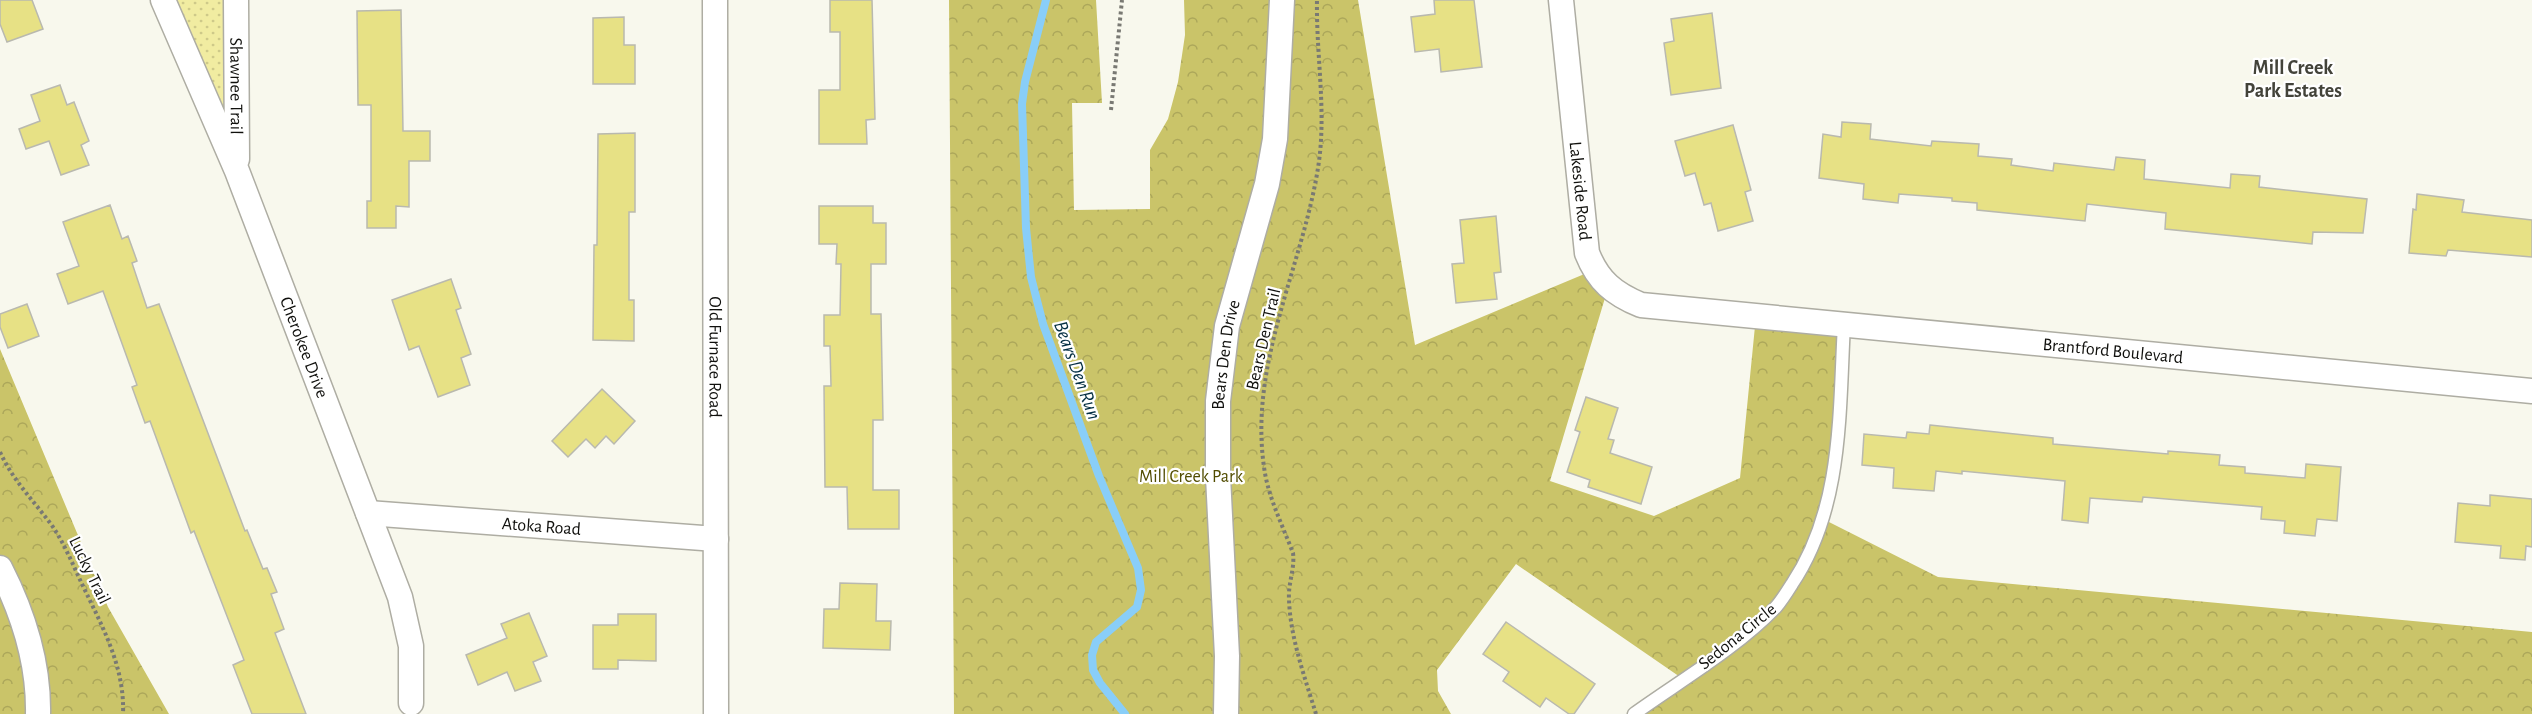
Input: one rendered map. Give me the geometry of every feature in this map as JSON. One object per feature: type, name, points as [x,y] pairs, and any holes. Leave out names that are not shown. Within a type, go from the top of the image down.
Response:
[{"type":"street","name":"Cherokee Drive","points":[[163,0],[237,171],[400,597],[408,622],[413,675],[411,703]]},
{"type":"street","name":"Shawnee Trail","points":[[236,0],[237,171]]},
{"type":"street","name":"Old Furnace Road","points":[[715,0],[716,714]]},
{"type":"street","name":"Bears Den Drive","points":[[1227,714],[1227,656],[1218,476],[1218,401],[1227,326],[1267,184],[1275,139],[1282,0]]},
{"type":"street","name":"Lakeside Road","points":[[1561,0],[1587,253],[1594,270],[1608,288],[1631,300],[1641,304],[1692,310]]},
{"type":"street","name":"Brantford Boulevard","points":[[1692,310],[2532,391]]},
{"type":"street","name":"Atoka Road","points":[[368,513],[716,539]]},
{"type":"street","points":[[0,568],[14,595],[26,631],[35,670],[38,714]]},
{"type":"lane","name":"Sedona Circle","points":[[1635,714],[1744,635],[1778,606],[1807,561],[1829,500],[1835,464],[1844,324]]},
{"type":"path","points":[[1111,110],[1122,0]]},
{"type":"path","name":"Bears Den Trail","points":[[1316,714],[1291,616],[1289,598],[1294,564],[1293,553],[1268,488],[1260,436],[1261,406],[1270,349],[1306,221],[1319,165],[1321,120],[1317,0]]},
{"type":"path","name":"Lucky Trail","points":[[0,452],[7,469],[65,546],[101,623],[121,677],[123,714]]},
{"type":"shaded area","points":[[163,0],[236,0],[237,171]]},
{"type":"green space","name":"Mill Creek Park","points":[[949,0],[1096,0],[1102,103],[1072,103],[1074,210],[1150,209],[1150,150],[1168,119],[1178,82],[1185,35],[1184,0],[1358,0],[1415,345],[1594,270],[1608,288],[1550,481],[1654,516],[1740,478],[1756,316],[1844,324],[1823,519],[1938,577],[2532,632],[2532,714],[1634,714],[1683,679],[1516,564],[1437,670],[1438,691],[1451,714],[954,714]]},
{"type":"green space","points":[[0,349],[108,607],[169,714],[0,714]]},
{"type":"building","points":[[0,0],[32,0],[43,29],[7,42],[0,24]]},
{"type":"building","points":[[830,0],[872,0],[875,119],[866,120],[867,144],[819,144],[819,90],[840,90],[840,32],[830,32]]},
{"type":"building","points":[[1434,0],[1474,0],[1482,67],[1441,72],[1439,49],[1415,52],[1411,17],[1435,14]]},
{"type":"building","points":[[401,10],[403,131],[430,131],[430,161],[409,161],[409,207],[396,206],[396,228],[367,228],[367,201],[371,201],[371,105],[358,105],[357,11]]},
{"type":"building","points":[[1712,13],[1721,88],[1671,95],[1664,43],[1674,41],[1671,19]]},
{"type":"building","points":[[624,17],[624,45],[635,45],[635,84],[593,84],[593,18]]},
{"type":"building","points":[[60,85],[67,105],[74,102],[89,141],[81,145],[89,165],[61,175],[49,141],[26,149],[19,129],[40,121],[31,95]]},
{"type":"building","points":[[1842,122],[1871,124],[1870,139],[1931,146],[1932,141],[1979,144],[1978,156],[2012,159],[2011,165],[2053,171],[2054,163],[2114,170],[2116,157],[2145,160],[2144,179],[2230,188],[2231,174],[2260,176],[2259,187],[2367,199],[2363,233],[2313,232],[2312,244],[2165,229],[2166,213],[2087,204],[2085,221],[1977,210],[1977,203],[1952,201],[1952,198],[1899,194],[1898,203],[1863,199],[1864,184],[1819,178],[1823,134],[1841,137]]},
{"type":"building","points":[[1733,125],[1751,190],[1745,192],[1753,221],[1718,231],[1711,203],[1704,205],[1695,173],[1685,176],[1675,141]]},
{"type":"building","points":[[635,133],[635,212],[629,212],[629,300],[634,300],[634,341],[593,340],[598,134]]},
{"type":"building","points":[[2417,194],[2464,200],[2462,212],[2532,220],[2532,257],[2448,250],[2446,256],[2409,253],[2413,209],[2416,210]]},
{"type":"building","points":[[110,205],[122,239],[128,236],[137,261],[132,263],[147,308],[159,304],[245,531],[247,530],[263,569],[267,568],[277,592],[271,594],[284,629],[275,633],[306,714],[252,714],[233,665],[244,660],[194,531],[191,533],[150,421],[145,423],[132,387],[137,385],[103,291],[68,304],[57,274],[79,266],[63,222]]},
{"type":"building","points":[[819,206],[873,206],[873,223],[886,223],[886,264],[871,264],[871,314],[881,314],[883,420],[873,420],[873,490],[899,490],[899,529],[848,529],[847,487],[825,487],[824,386],[831,386],[830,346],[824,346],[824,315],[840,315],[841,264],[836,264],[837,244],[819,244]]},
{"type":"building","points":[[1496,216],[1501,272],[1494,273],[1497,299],[1456,303],[1452,264],[1464,263],[1460,220]]},
{"type":"building","points":[[451,279],[461,308],[456,310],[471,354],[461,358],[470,385],[438,397],[419,346],[409,350],[392,300]]},
{"type":"building","points":[[27,304],[39,336],[8,348],[0,327],[0,314]]},
{"type":"building","points":[[602,389],[635,421],[614,444],[606,436],[595,448],[586,439],[568,457],[552,441]]},
{"type":"building","points":[[1586,397],[1618,408],[1608,439],[1614,440],[1610,453],[1652,467],[1641,504],[1588,487],[1590,480],[1567,472],[1580,432],[1575,430]]},
{"type":"building","points":[[1930,425],[2053,438],[2053,444],[2168,454],[2168,451],[2220,455],[2219,465],[2245,467],[2245,473],[2305,478],[2306,464],[2341,467],[2337,521],[2317,519],[2315,536],[2284,533],[2285,521],[2261,519],[2262,507],[2143,497],[2142,502],[2090,498],[2088,523],[2062,520],[2065,481],[1962,471],[1962,474],[1936,471],[1934,491],[1893,488],[1894,468],[1862,465],[1864,434],[1906,438],[1907,432],[1929,434]]},
{"type":"building","points":[[2490,495],[2532,499],[2532,547],[2526,546],[2525,560],[2500,558],[2501,546],[2455,542],[2458,503],[2490,506]]},
{"type":"building","points":[[840,583],[877,584],[876,621],[891,621],[890,650],[823,648],[824,609],[839,609]]},
{"type":"building","points":[[529,613],[547,656],[533,662],[541,681],[515,691],[507,672],[478,685],[466,655],[507,638],[501,624]]},
{"type":"building","points":[[618,614],[656,614],[656,661],[618,660],[618,669],[593,669],[593,625],[618,625]]},
{"type":"building","points":[[1506,622],[1595,684],[1574,714],[1569,714],[1546,698],[1540,707],[1503,681],[1509,672],[1483,654]]},
{"type":"waterway","name":"Bears Den Run","points":[[1046,0],[1025,82],[1022,104],[1026,228],[1031,277],[1043,324],[1099,476],[1138,568],[1141,590],[1137,607],[1096,642],[1092,655],[1093,670],[1100,683],[1125,714]]},
{"type":"district","name":"Mill Creek Park Estates","points":[[2293,78]]}]
